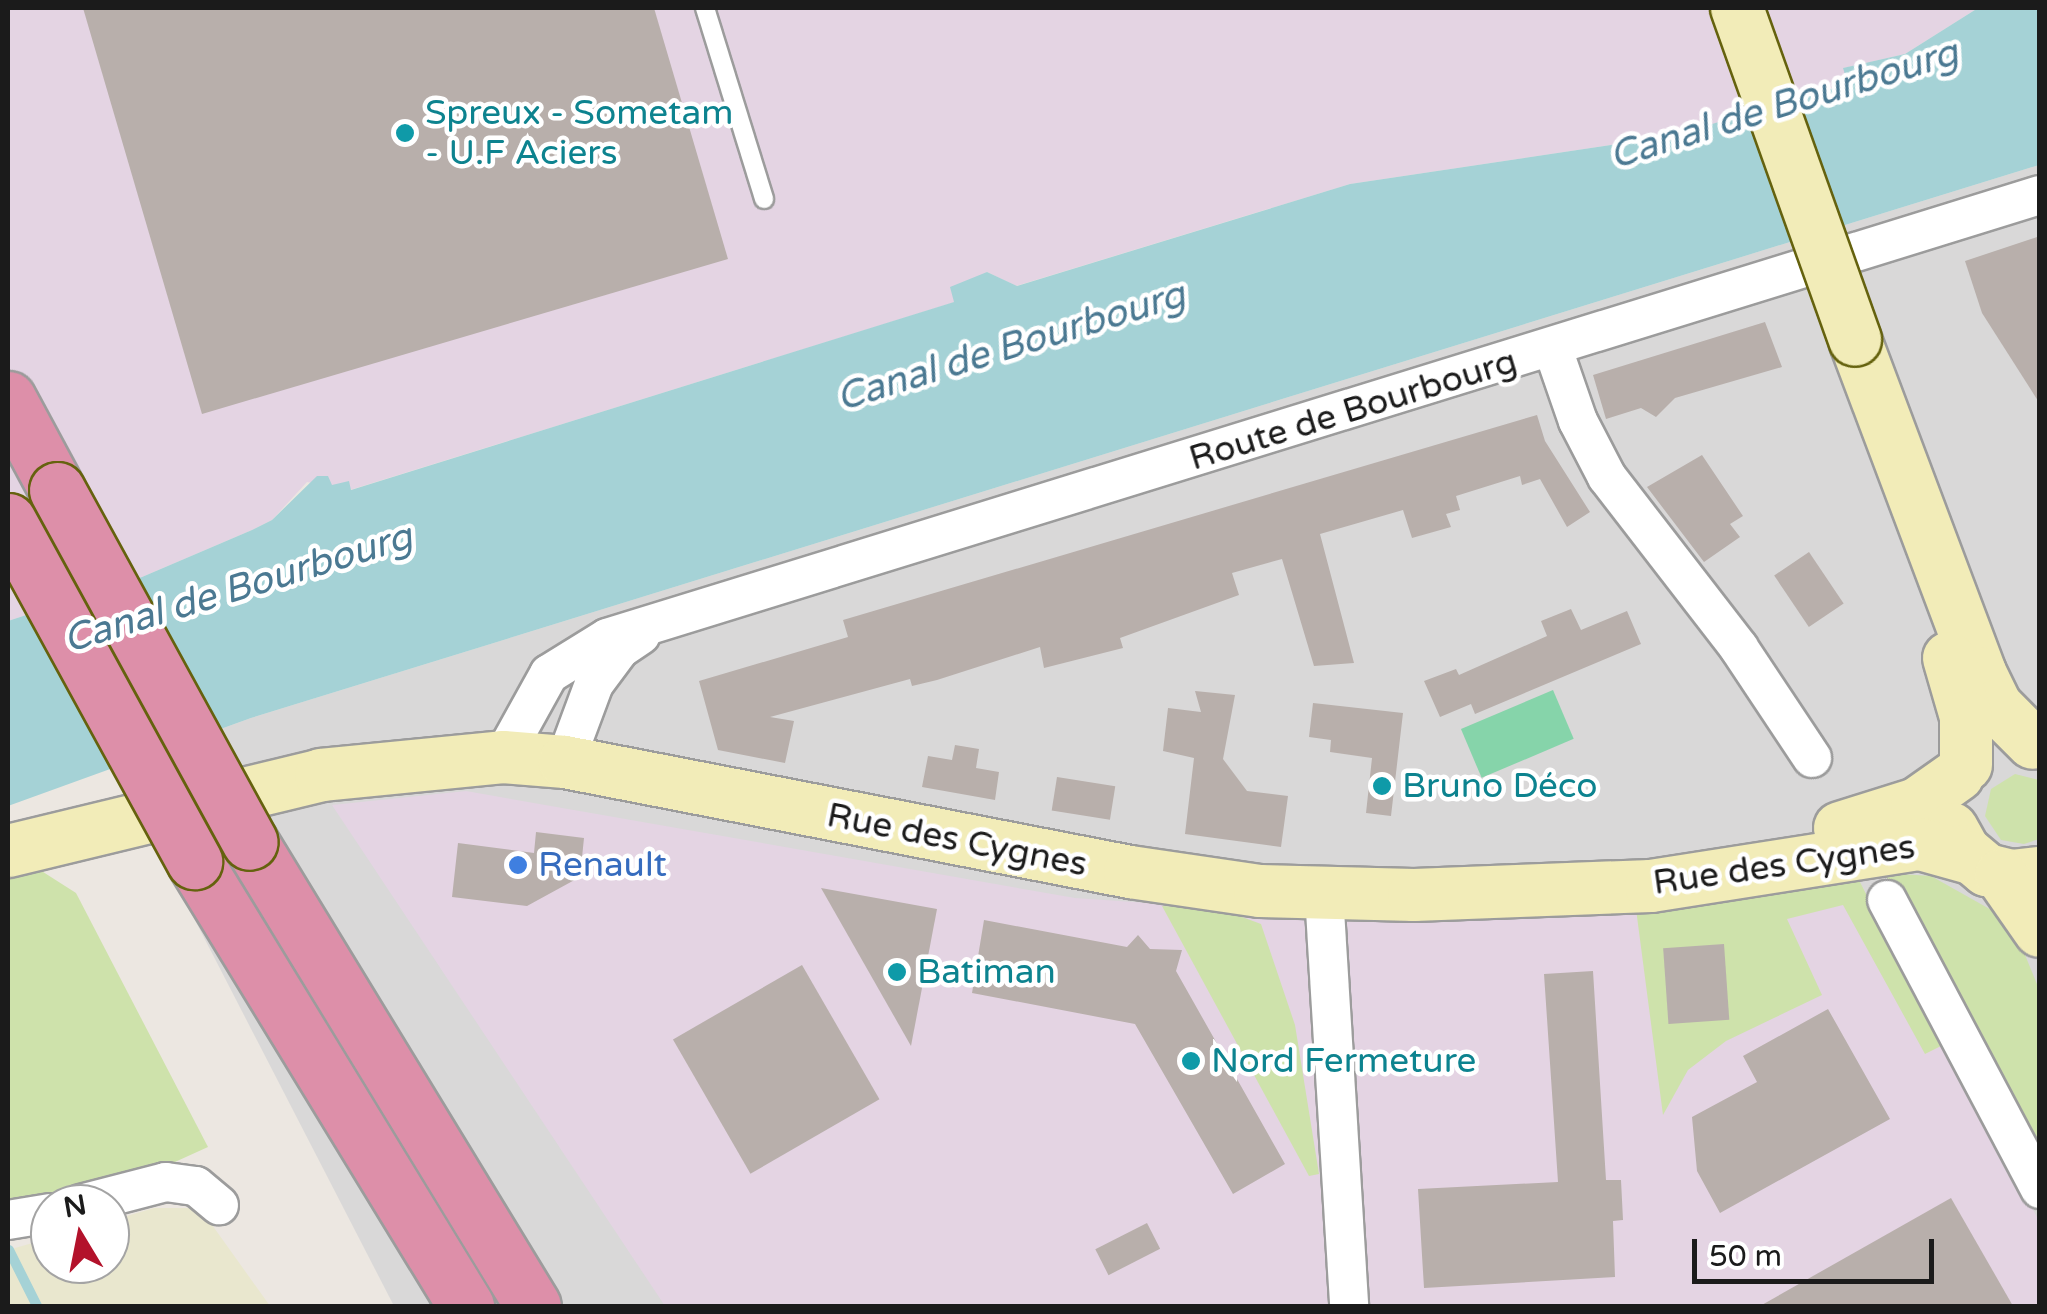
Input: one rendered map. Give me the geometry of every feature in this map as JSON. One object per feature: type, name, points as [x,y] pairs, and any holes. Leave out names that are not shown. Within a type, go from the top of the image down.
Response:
[{"type":"highway","points":[[8,399],[250,842],[533,1306]]},
{"type":"highway","points":[[8,521],[194,861],[466,1306]]},
{"type":"main road","points":[[1736,8],[1980,673],[1996,706],[2036,744]]},
{"type":"main road","points":[[1855,340],[1908,536],[1962,700],[1962,770],[1950,822],[2004,869],[2040,932]]},
{"type":"main road","name":"Rue des Cygnes","points":[[1414,895],[1614,873],[1777,844],[1902,810],[1996,744],[2036,744]]},
{"type":"main road","name":"Rue des Cygnes","points":[[8,851],[320,775],[504,757],[565,762],[1130,872],[1324,894],[1414,895],[1651,886],[1920,844],[2004,869]]},
{"type":"street","name":"Route de Bourbourg","points":[[504,757],[528,702],[561,664],[607,638],[2040,195]]},
{"type":"street","points":[[1553,348],[1607,477],[1739,648],[1812,758]]},
{"type":"street","name":"Route de Bourbourg","points":[[565,762],[586,699],[609,660],[666,621]]},
{"type":"street","points":[[1324,894],[1348,1306]]},
{"type":"street","points":[[1887,900],[2040,1189]]},
{"type":"street","points":[[130,1191],[166,1182],[196,1186],[219,1205]]},
{"type":"lane","points":[[706,8],[764,199]]},
{"type":"shaded area","points":[[8,8],[1978,8],[1905,54],[1844,68],[1849,84],[1671,136],[1350,184],[1016,286],[987,272],[955,302],[350,490],[307,482],[272,520],[252,530],[142,577],[8,621]]},
{"type":"shaded area","points":[[2039,165],[2039,1306],[394,1306],[116,767],[251,718]]},
{"type":"shaded area","points":[[466,791],[1075,898],[1369,918],[1858,878],[2039,1221],[2039,1306],[665,1306],[332,805]]},
{"type":"shaded area","points":[[154,1208],[200,1208],[270,1306],[8,1306],[8,1250],[30,1244],[30,1284],[130,1284],[130,1215]]},
{"type":"green space","points":[[1553,690],[1574,739],[1482,778],[1461,729]]},
{"type":"green space","points":[[2015,774],[2039,780],[2039,839],[2024,844],[2001,840],[1985,816],[1991,789]]},
{"type":"green space","points":[[29,863],[76,893],[208,1147],[118,1184],[30,1184],[30,1204],[8,1207],[8,870]]},
{"type":"green space","points":[[1884,873],[1931,876],[2011,921],[2039,989],[2039,1146]]},
{"type":"green space","points":[[1858,878],[1943,1045],[1925,1054],[1843,905],[1787,919],[1822,995],[1726,1041],[1688,1070],[1663,1115],[1636,909]]},
{"type":"green space","points":[[1162,906],[1218,908],[1261,924],[1295,1025],[1319,1174],[1309,1176]]},
{"type":"water","name":"Canal de Bourbourg","points":[[1978,8],[2039,8],[2039,165],[251,718],[8,806],[8,621],[142,577],[252,530],[272,520],[317,476],[328,476],[332,485],[349,481],[351,490],[954,302],[950,287],[987,272],[1017,286],[1350,184],[1671,136],[1848,84],[1843,68],[1905,54]]},
{"type":"building","name":"Spreux - Sometam - U.F Aciers","points":[[83,8],[654,8],[728,259],[202,414]]},
{"type":"building","points":[[2040,236],[2040,404],[1982,313],[1965,261]]},
{"type":"building","points":[[1765,322],[1782,367],[1675,398],[1656,417],[1641,408],[1606,419],[1593,375]]},
{"type":"building","points":[[1537,415],[1545,441],[1590,512],[1567,527],[1540,479],[1522,485],[1520,476],[1456,496],[1460,510],[1446,514],[1451,527],[1412,538],[1403,510],[1320,534],[1354,663],[1314,666],[1282,559],[1232,573],[1239,595],[1120,638],[1123,648],[1044,668],[1040,647],[937,680],[912,686],[910,679],[770,717],[794,721],[785,763],[718,750],[699,681],[848,637],[843,620]]},
{"type":"building","points":[[1702,455],[1743,516],[1730,524],[1740,537],[1704,562],[1647,487]]},
{"type":"building","points":[[1809,552],[1844,603],[1809,627],[1774,575]]},
{"type":"building","points":[[1571,609],[1581,630],[1627,611],[1641,644],[1475,714],[1471,704],[1440,717],[1424,681],[1456,669],[1459,675],[1547,636],[1541,621]]},
{"type":"building","points":[[1195,691],[1235,695],[1223,759],[1247,791],[1288,796],[1281,847],[1185,834],[1194,758],[1163,751],[1168,708],[1201,712]]},
{"type":"building","name":"Bruno Déco","points":[[1313,703],[1403,713],[1391,816],[1366,813],[1372,758],[1330,752],[1331,740],[1309,737]]},
{"type":"building","points":[[955,745],[979,749],[976,768],[999,772],[995,800],[922,787],[928,756],[952,760]]},
{"type":"building","points":[[1057,777],[1115,786],[1110,820],[1052,811]]},
{"type":"building","name":"Renault","points":[[536,832],[584,838],[580,877],[527,906],[452,897],[458,843],[534,853]]},
{"type":"building","name":"Batiman","points":[[821,888],[937,909],[911,1046]]},
{"type":"building","name":"Nord Fermeture","points":[[984,920],[1127,947],[1138,935],[1150,949],[1182,950],[1176,971],[1285,1164],[1233,1194],[1135,1024],[972,993]]},
{"type":"building","points":[[1724,944],[1729,1020],[1668,1024],[1663,948]]},
{"type":"building","points":[[802,965],[880,1099],[750,1174],[673,1040]]},
{"type":"building","points":[[1593,971],[1606,1180],[1621,1180],[1623,1220],[1613,1221],[1615,1277],[1424,1288],[1418,1189],[1558,1182],[1544,974]]},
{"type":"building","points":[[1828,1009],[1890,1119],[1720,1213],[1697,1171],[1692,1117],[1757,1082],[1743,1056]]},
{"type":"building","points":[[1951,1198],[2013,1306],[1760,1306]]},
{"type":"building","points":[[1147,1223],[1160,1249],[1108,1275],[1095,1249]]},
{"type":"waterway","points":[[9,1250],[37,1306]]},
{"type":"place","name":"Spreux - Sometam - U.F Aciers","points":[[405,133]]},
{"type":"place","name":"Bruno Déco","points":[[1382,786]]},
{"type":"place","name":"Renault","points":[[518,865]]},
{"type":"place","name":"Batiman","points":[[897,972]]},
{"type":"place","name":"Nord Fermeture","points":[[1191,1061]]}]
